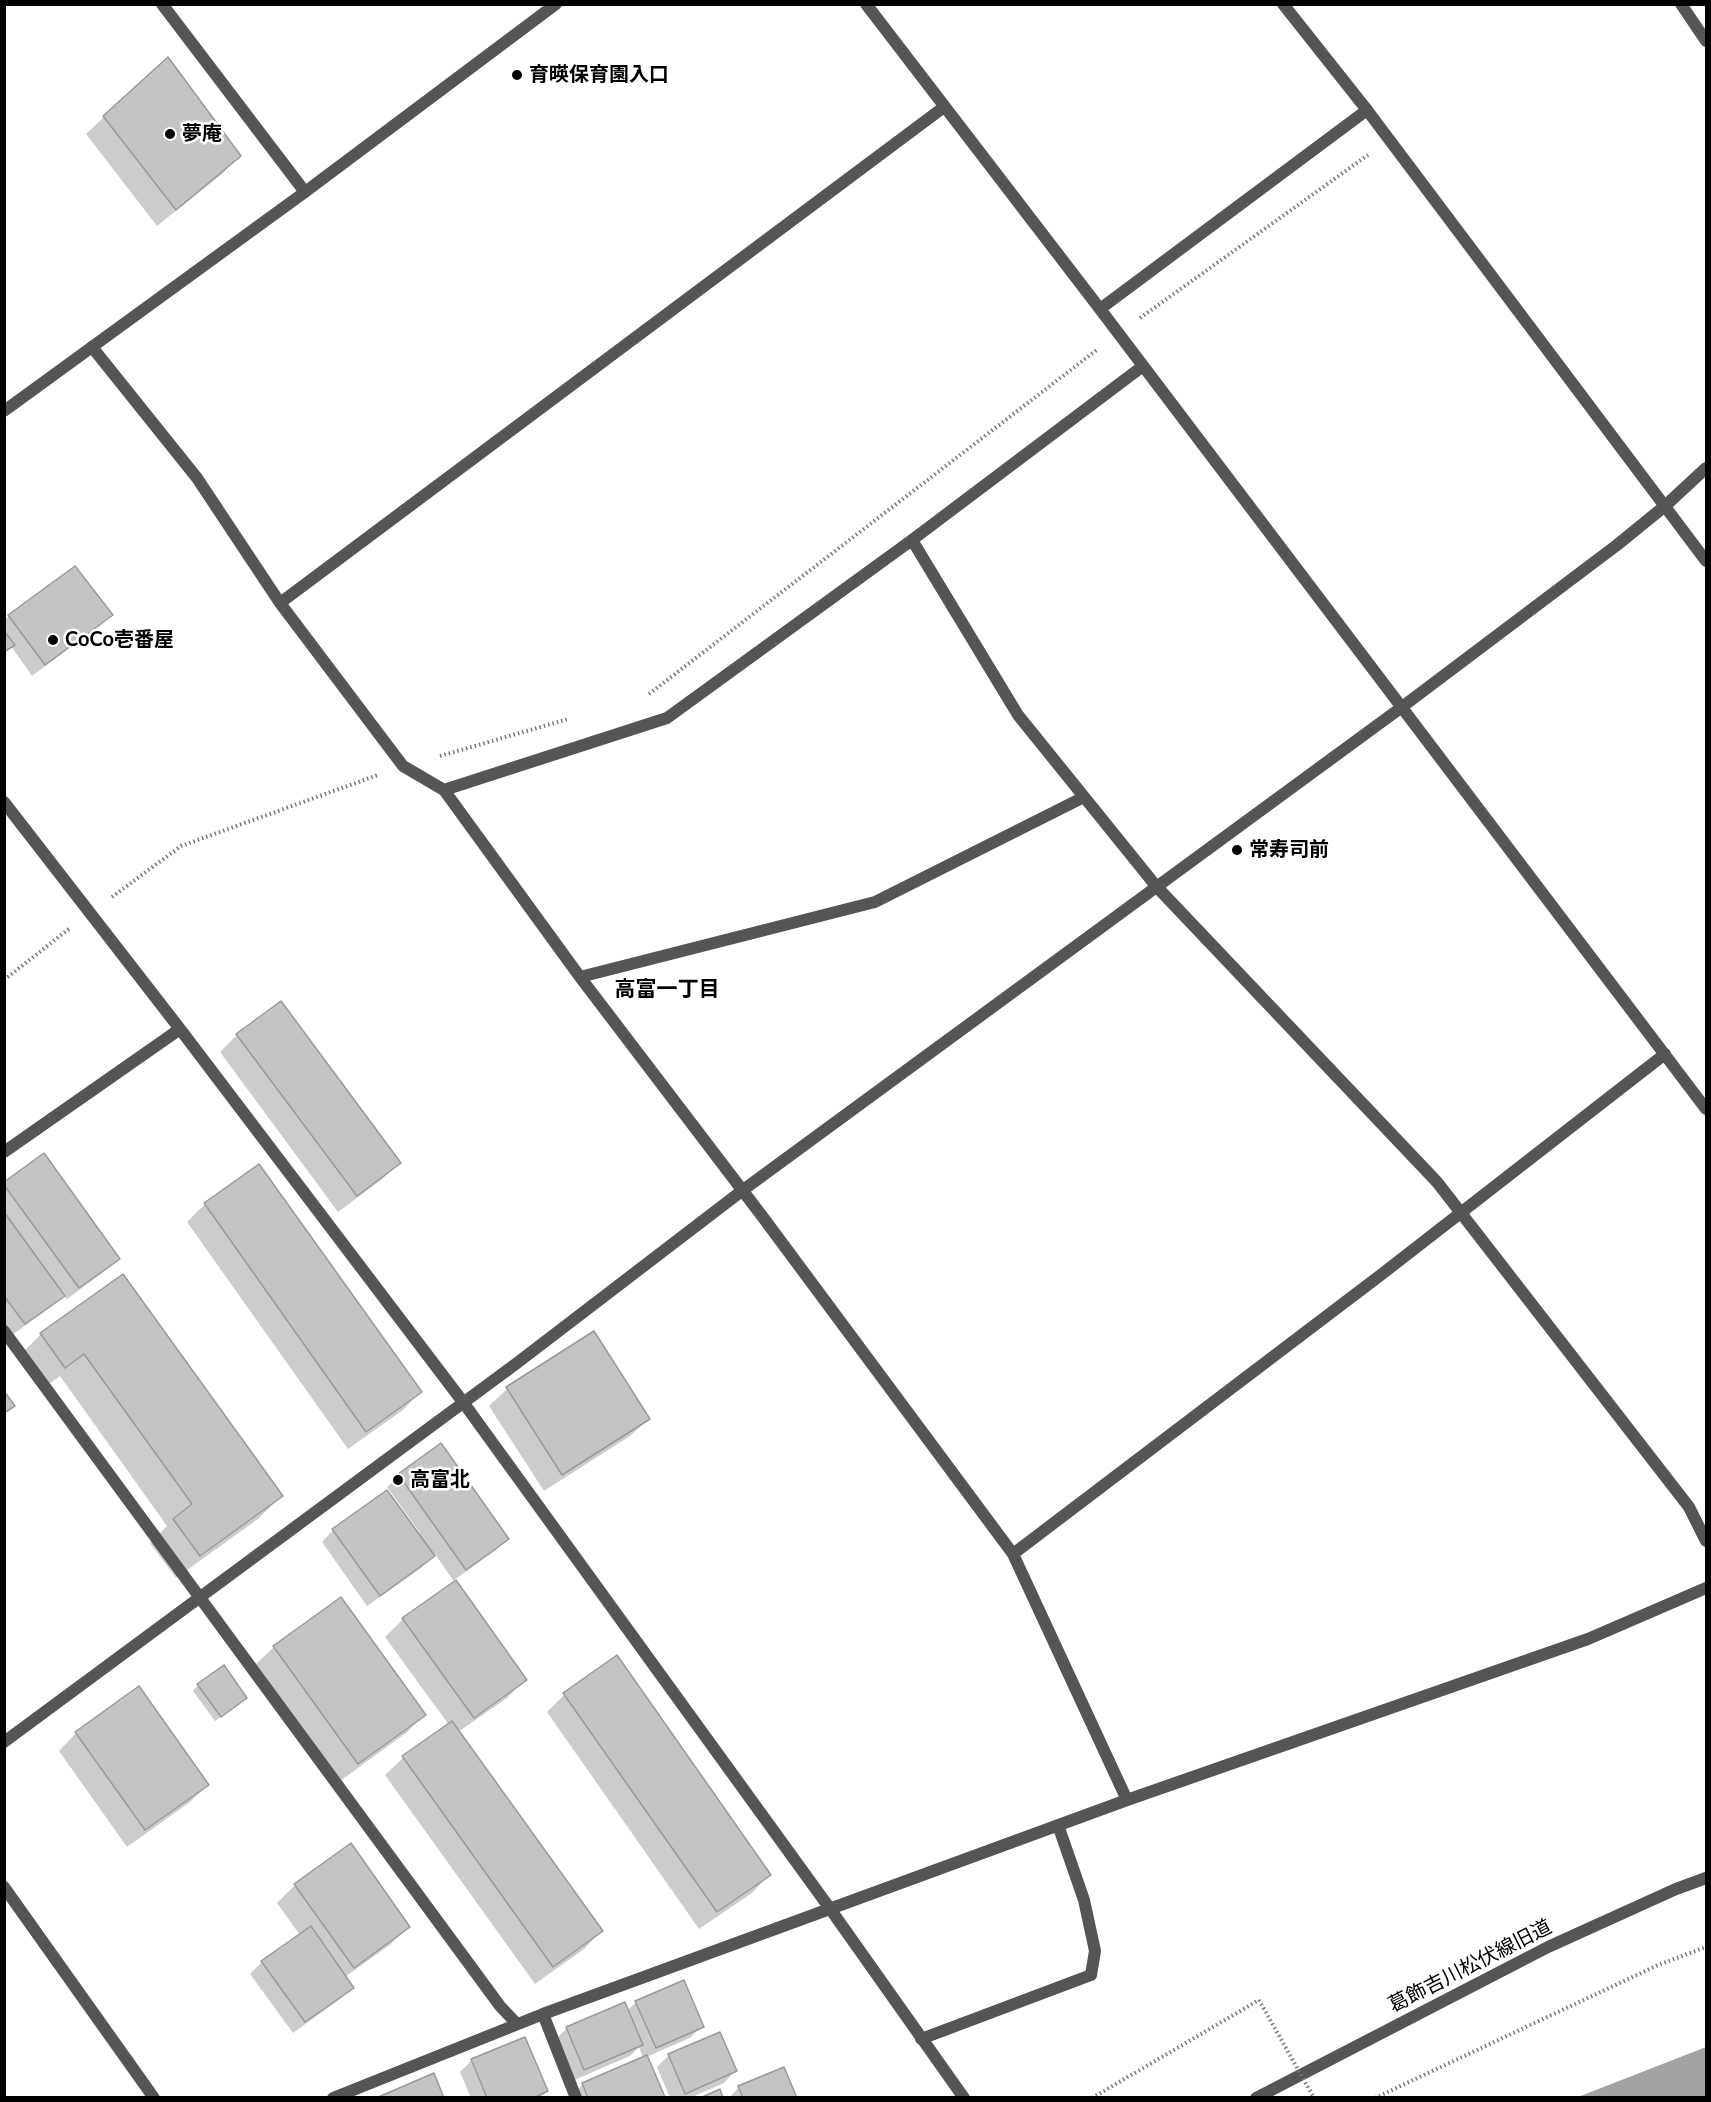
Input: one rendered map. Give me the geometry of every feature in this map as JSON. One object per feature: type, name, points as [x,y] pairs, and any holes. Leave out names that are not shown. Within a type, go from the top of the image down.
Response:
[{"type":"street","points":[[162,4],[304,192]]},
{"type":"street","points":[[4,411],[556,4]]},
{"type":"street","points":[[866,4],[1707,1109]]},
{"type":"street","points":[[1283,4],[1367,110],[1707,561]]},
{"type":"street","points":[[1681,4],[1707,41]]},
{"type":"street","points":[[280,603],[944,107]]},
{"type":"street","points":[[1100,309],[1367,110]]},
{"type":"street","points":[[92,347],[197,478],[280,603],[404,766],[444,790],[580,976],[1013,1554],[1127,1800]]},
{"type":"street","points":[[444,790],[667,718],[912,540],[1143,366]]},
{"type":"street","points":[[4,1742],[743,1191],[1402,707],[1665,507],[1707,468]]},
{"type":"street","points":[[912,540],[1018,715],[1156,886],[1437,1182],[1689,1507],[1707,1541]]},
{"type":"street","points":[[580,976],[875,902],[1084,797]]},
{"type":"street","points":[[7,809],[91,912],[463,1402],[964,2097]]},
{"type":"street","points":[[4,1152],[180,1029]]},
{"type":"street","points":[[1013,1554],[1382,1274],[1665,1054]]},
{"type":"street","points":[[4,1331],[500,2006],[517,2024]]},
{"type":"street","points":[[333,2097],[543,2014],[1058,1825],[1588,1639],[1707,1588]]},
{"type":"street","points":[[921,2039],[1091,1975],[1095,1951],[1084,1900],[1058,1825]]},
{"type":"street","name":"葛飾吉川松伏線旧道","points":[[1256,2097],[1548,1947],[1676,1889],[1707,1878]]},
{"type":"street","points":[[4,1887],[154,2097]]},
{"type":"street","points":[[543,2014],[576,2097]]},
{"type":"path","points":[[646,696],[1118,333],[1389,140]]},
{"type":"path","points":[[4,980],[91,912],[182,846],[404,766],[569,718]]},
{"type":"path","points":[[1375,2097],[1658,1965],[1707,1947]]},
{"type":"path","points":[[1092,2097],[1259,2000],[1314,2097]]},
{"type":"shaded area","points":[[1706,2047],[1706,2097],[1578,2097]]},
{"type":"building","points":[[168,57],[241,156],[176,210],[103,116]]},
{"type":"building","name":"CoCo壱番屋","points":[[75,566],[113,615],[45,665],[8,615]]},
{"type":"building","points":[[4,631],[15,645],[4,652]]},
{"type":"building","points":[[281,1001],[401,1163],[357,1196],[236,1034]]},
{"type":"building","points":[[44,1153],[120,1259],[79,1288],[4,1185],[4,1182]]},
{"type":"building","points":[[259,1164],[422,1392],[366,1432],[204,1203]]},
{"type":"building","points":[[4,1212],[65,1296],[25,1324],[4,1296]]},
{"type":"building","points":[[123,1274],[283,1496],[200,1556],[173,1519],[192,1504],[84,1354],[65,1368],[40,1333]]},
{"type":"building","points":[[594,1331],[650,1419],[562,1475],[506,1387]]},
{"type":"building","points":[[4,1391],[15,1406],[4,1413]]},
{"type":"building","points":[[441,1443],[509,1539],[466,1570],[398,1474]]},
{"type":"building","points":[[387,1490],[435,1556],[380,1596],[332,1529]]},
{"type":"building","points":[[456,1580],[527,1680],[474,1718],[402,1618]]},
{"type":"building","points":[[341,1597],[426,1715],[358,1764],[273,1646]]},
{"type":"building","points":[[617,1655],[771,1875],[717,1912],[563,1693]]},
{"type":"building","points":[[224,1665],[247,1698],[221,1717],[197,1684]]},
{"type":"building","points":[[139,1686],[209,1785],[145,1830],[75,1732]]},
{"type":"building","points":[[452,1721],[603,1931],[553,1967],[402,1756]]},
{"type":"building","points":[[351,1843],[410,1927],[354,1968],[294,1884]]},
{"type":"building","points":[[311,1926],[354,1988],[305,2022],[261,1961]]},
{"type":"building","points":[[684,1980],[704,2027],[656,2048],[635,2001]]},
{"type":"building","points":[[625,2002],[643,2045],[584,2070],[566,2027]]},
{"type":"building","points":[[720,2032],[737,2071],[685,2094],[668,2054]]},
{"type":"building","points":[[525,2037],[548,2091],[533,2098],[487,2098],[471,2059]]},
{"type":"building","points":[[647,2055],[665,2097],[588,2098],[582,2083]]},
{"type":"building","points":[[784,2067],[797,2098],[743,2098],[738,2086]]},
{"type":"building","points":[[434,2073],[444,2098],[376,2098]]},
{"type":"building","points":[[720,2089],[723,2098],[700,2098]]},
{"type":"place","name":"育暎保育園入口","points":[[517,75]]},
{"type":"place","name":"夢庵","points":[[170,134]]},
{"type":"place","name":"CoCo壱番屋","points":[[53,640]]},
{"type":"place","name":"常寿司前","points":[[1237,850]]},
{"type":"place","name":"高富北","points":[[398,1480]]},
{"type":"district","name":"高富一丁目","points":[[667,989]]}]
